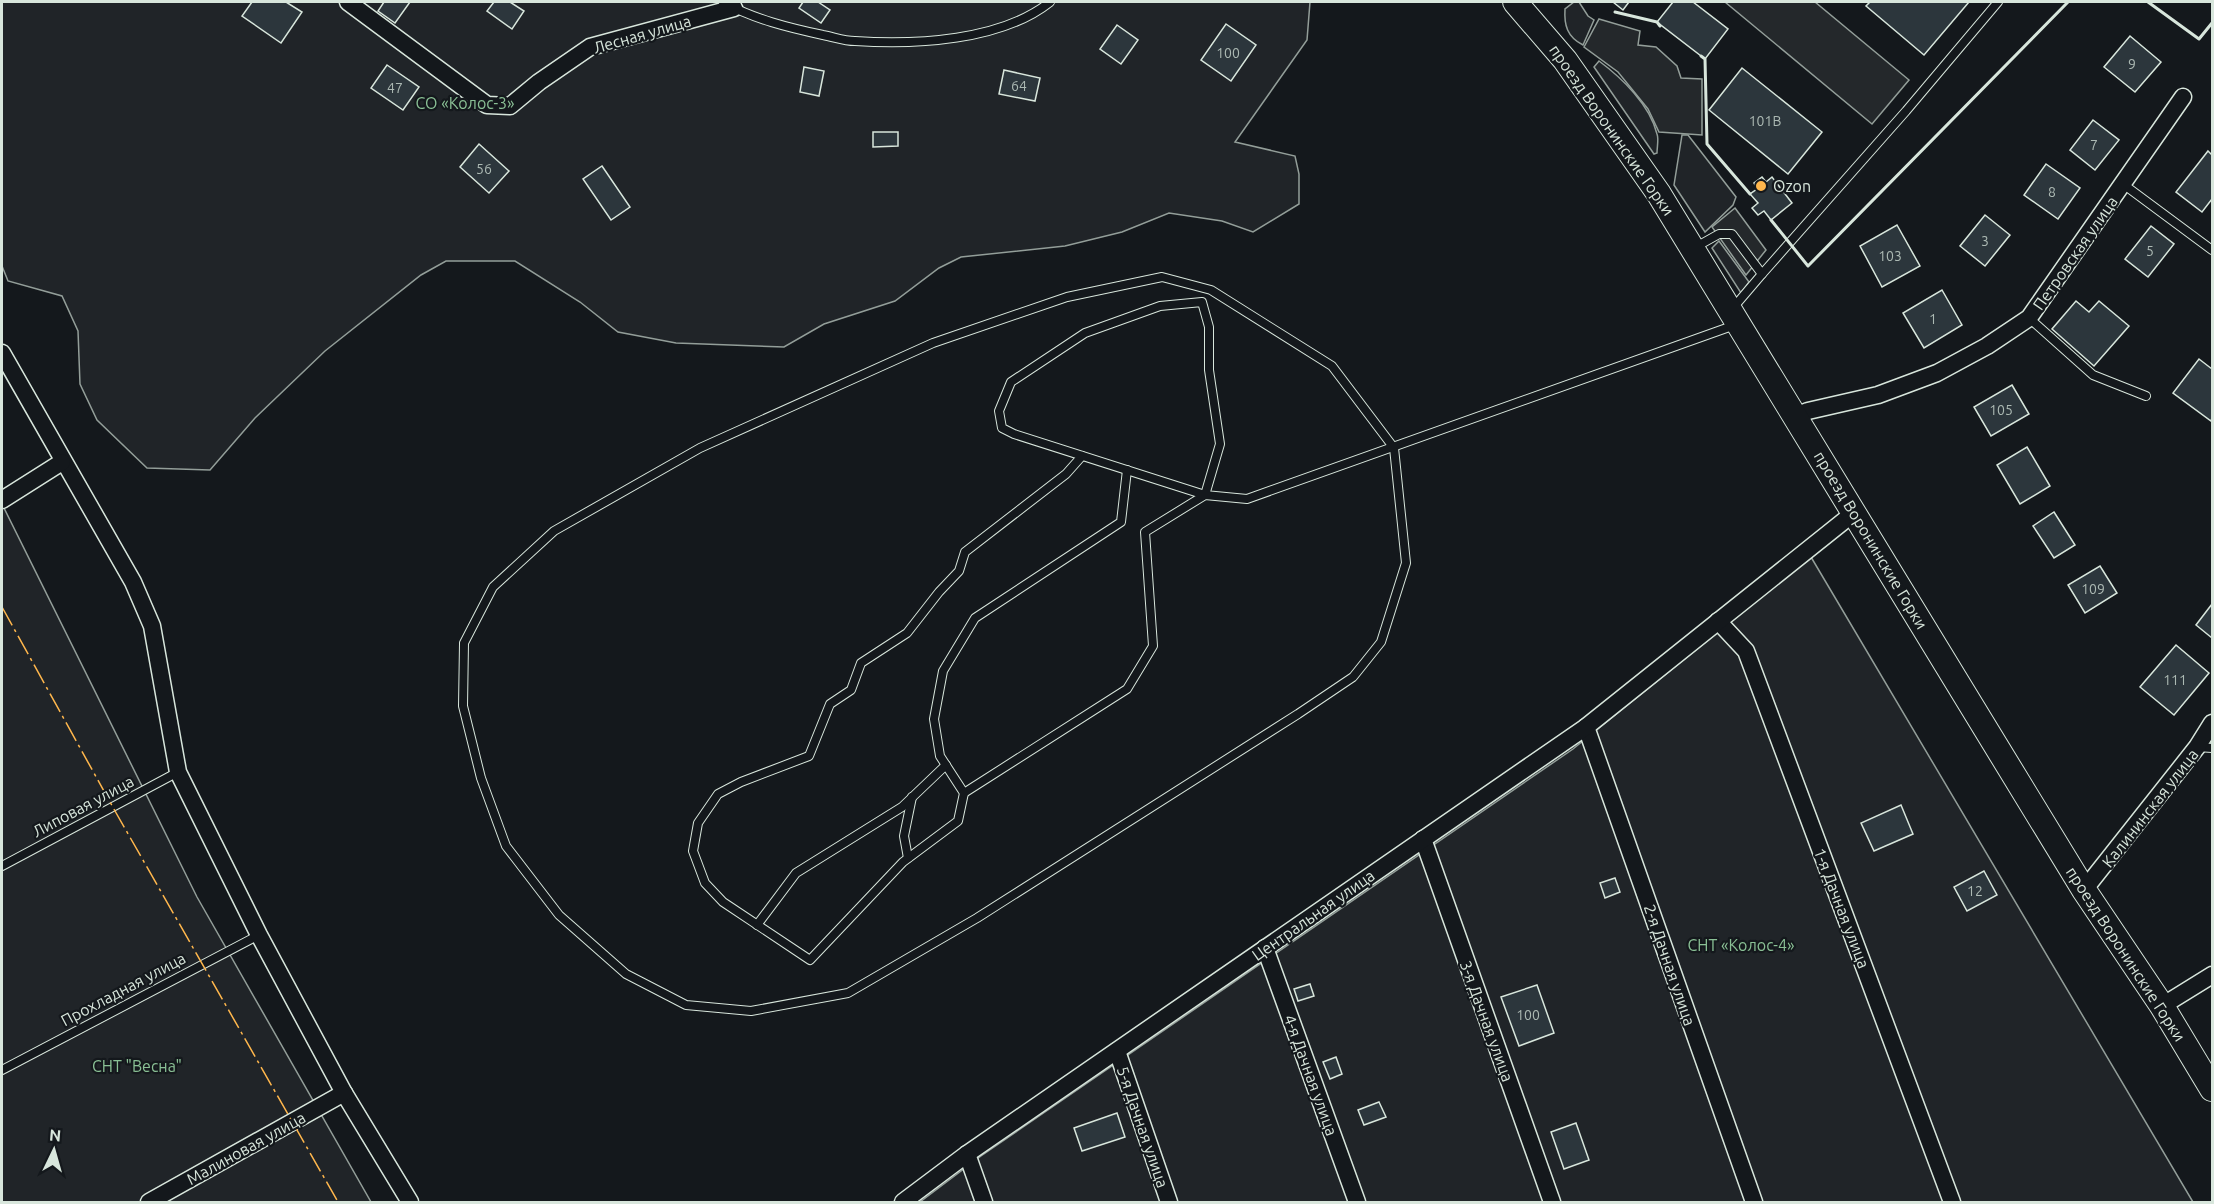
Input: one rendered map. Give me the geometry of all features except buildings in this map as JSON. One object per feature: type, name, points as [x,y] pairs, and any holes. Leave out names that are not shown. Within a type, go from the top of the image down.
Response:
[{"type":"street","name":"Лесная улица","points":[[348,2],[487,105],[510,106],[539,82],[590,47],[729,5]]},
{"type":"street","name":"проезд Воронинские Горки","points":[[1523,6],[1582,84],[1659,194],[2084,890],[2162,1006],[2212,1089]]},
{"type":"street","name":"Петровская улица","points":[[1796,416],[1808,411],[1878,395],[1937,373],[1987,346],[2029,318],[2183,97]]},
{"type":"street","points":[[2,353],[62,462],[133,582],[152,626],[178,772],[259,935],[344,1093],[410,1203]]},
{"type":"street","points":[[2,500],[62,462]]},
{"type":"street","name":"Центральная улица","points":[[903,1203],[968,1154],[1586,727],[1855,512]]},
{"type":"street","name":"1-я Дачная улица","points":[[1718,621],[1746,651],[1952,1203]]},
{"type":"street","name":"Калининская улица","points":[[2084,890],[2205,748],[2212,723]]},
{"type":"street","name":"2-я Дачная улица","points":[[1586,727],[1754,1203]]},
{"type":"street","name":"3-я Дачная улица","points":[[1423,839],[1552,1203]]},
{"type":"street","name":"4-я Дачная улица","points":[[1265,948],[1357,1203]]},
{"type":"street","points":[[2162,1006],[2212,975]]},
{"type":"street","name":"5-я Дачная улица","points":[[1117,1051],[1169,1203]]},
{"type":"street","name":"Малиновая улица","points":[[149,1203],[344,1093]]},
{"type":"street","points":[[968,1154],[984,1203]]},
{"type":"lane","points":[[729,5],[793,29],[853,41],[919,41],[976,34],[1033,15],[1050,2]]},
{"type":"lane","points":[[1211,290],[1202,302],[1160,306],[1085,333],[1011,382],[999,411],[1002,428],[1014,434],[1205,495],[1246,499],[1394,448],[1735,317],[1762,274],[1906,111],[1998,2]]},
{"type":"lane","points":[[2122,184],[2212,250]]},
{"type":"lane","points":[[1692,249],[1719,234],[1732,234],[1762,274]]},
{"type":"lane","points":[[1162,277],[1211,290],[1332,366],[1394,448],[1406,563],[1381,642],[1353,677],[977,918],[848,993],[752,1011],[686,1005],[626,974],[559,915],[506,846],[481,778],[463,706],[464,643],[493,587],[554,531],[700,448],[933,343],[1067,297],[1162,277]]},
{"type":"lane","points":[[1082,456],[1066,474],[965,552],[959,571],[939,592],[907,633],[861,663],[851,690],[830,704],[809,756],[741,782],[718,794],[698,823],[693,851],[705,883],[723,902],[810,960],[908,858],[958,821],[964,793],[1126,688],[1153,645],[1145,532],[1205,495],[1220,444],[1209,370],[1209,327],[1202,302]]},
{"type":"lane","points":[[2029,318],[2093,375],[2146,396]]},
{"type":"lane","points":[[964,793],[940,756],[934,719],[943,671],[975,618],[1121,522],[1127,470]]},
{"type":"lane","points":[[758,925],[796,873],[902,807],[945,765]]},
{"type":"lane","name":"Липовая улица","points":[[2,866],[178,772]]},
{"type":"lane","points":[[908,858],[904,836],[912,797]]},
{"type":"lane","name":"Прохладная улица","points":[[2,1070],[259,935]]},
{"type":"green space","name":"СО «Колос-3»","points":[[2,2],[1310,2],[1307,40],[1235,142],[1295,156],[1299,174],[1299,204],[1253,232],[1222,221],[1169,213],[1122,232],[1065,246],[961,257],[939,268],[895,301],[824,324],[784,347],[676,343],[618,332],[580,302],[515,261],[446,261],[421,275],[325,351],[255,418],[210,470],[147,468],[97,420],[80,384],[78,331],[62,296],[8,281],[2,266]]},
{"type":"green space","points":[[1574,2],[1579,2],[1588,16],[1594,20],[1583,45],[1573,38],[1566,25],[1565,9]]},
{"type":"green space","points":[[1599,61],[1626,84],[1642,103],[1658,136],[1657,153],[1654,154],[1594,67]]},
{"type":"green space","points":[[1682,135],[1688,135],[1736,197],[1733,205],[1705,232],[1674,185]]},
{"type":"green space","points":[[1719,241],[1749,282],[1741,293],[1712,248]]},
{"type":"green space","name":"СНТ \"Весна\"","points":[[2,504],[197,897],[371,1202],[2,1202]]},
{"type":"green space","name":"СНТ «Колос-4»","points":[[1811,557],[2193,1202],[920,1202],[981,1156],[1573,749]]},
{"type":"shaded area","points":[[1725,2],[1815,2],[1909,80],[1872,124]]},
{"type":"shaded area","points":[[1599,19],[1640,31],[1638,45],[1656,47],[1677,66],[1681,78],[1702,79],[1702,135],[1659,132],[1648,109],[1618,72],[1584,47]]},
{"type":"shaded area","points":[[1735,208],[1766,250],[1746,275],[1712,227]]},
{"type":"wall","points":[[1771,220],[1808,266],[2068,2]]},
{"type":"wall","points":[[2148,2],[2199,39],[2212,23]]},
{"type":"wall","points":[[1615,12],[1657,22],[1660,26]]},
{"type":"wall","points":[[1701,56],[1705,59],[1707,144],[1750,194]]},
{"type":"power","points":[[2,607],[115,811],[338,1202]]},
{"type":"place","name":"Ozon","points":[[1761,186]]}]
